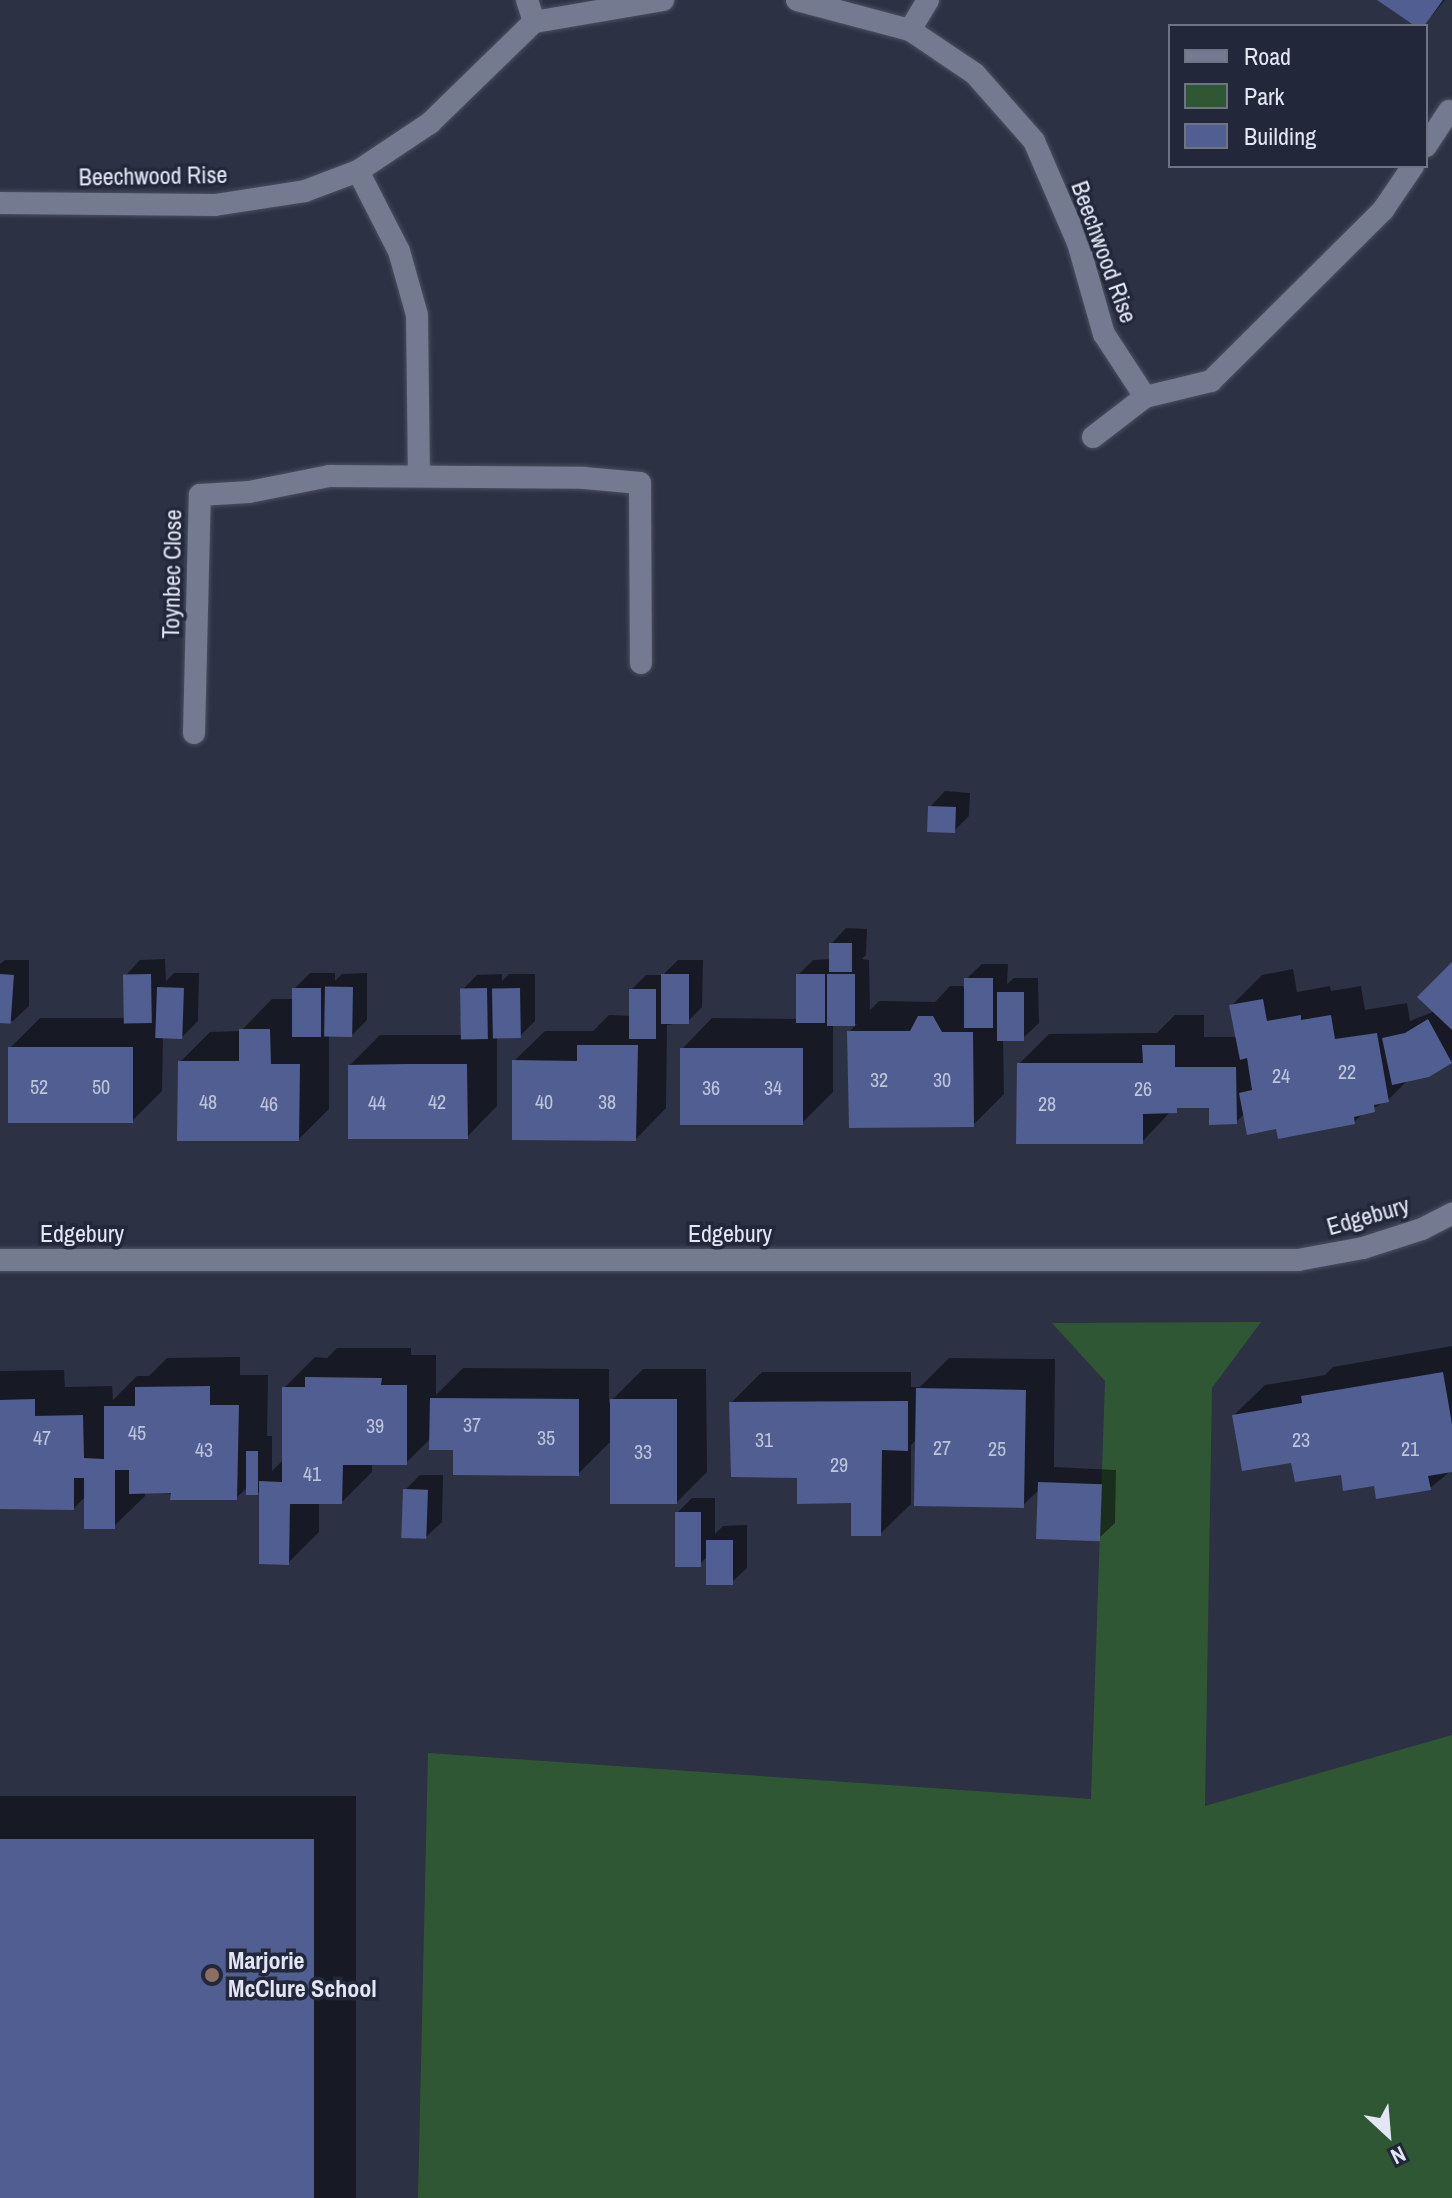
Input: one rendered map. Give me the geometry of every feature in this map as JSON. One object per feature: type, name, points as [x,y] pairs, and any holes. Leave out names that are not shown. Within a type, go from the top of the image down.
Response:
[{"type":"street","name":"Beechwood Rise","points":[[0,203],[215,205],[305,191],[358,171],[430,123],[530,11],[663,0]]},
{"type":"street","name":"Beechwood Rise","points":[[797,0],[910,30],[975,74],[1034,141],[1078,243],[1104,334],[1145,397]]},
{"type":"street","points":[[910,30],[928,0]]},
{"type":"street","points":[[1428,143],[1449,111]]},
{"type":"street","points":[[1093,437],[1145,397],[1211,381],[1383,210],[1412,168]]},
{"type":"street","points":[[358,171],[399,251],[417,315],[419,475]]},
{"type":"street","name":"Toynbec Close","points":[[194,733],[200,495],[249,492],[329,476],[419,475],[640,483],[641,663]]},
{"type":"street","name":"Edgebury","points":[[0,1260],[1298,1260],[1363,1248],[1422,1229],[1452,1214]]},
{"type":"green space","points":[[1261,1322],[1212,1388],[1205,1806],[1452,1735],[1452,2198],[418,2198],[428,1753],[1091,1799],[1105,1381],[1052,1323]]},
{"type":"building","points":[[1377,0],[1443,0],[1425,24],[1412,24]]},
{"type":"building","points":[[928,806],[956,807],[955,833],[927,832]]},
{"type":"building","points":[[829,943],[852,943],[852,972],[829,972]]},
{"type":"building","points":[[1452,962],[1452,1030],[1417,997]]},
{"type":"building","points":[[0,974],[14,975],[11,1024],[0,1023]]},
{"type":"building","points":[[123,974],[151,974],[152,1023],[124,1023]]},
{"type":"building","points":[[661,974],[689,974],[689,1024],[661,1024]]},
{"type":"building","points":[[796,974],[825,974],[825,1023],[796,1023]]},
{"type":"building","points":[[827,974],[855,974],[855,1026],[827,1026]]},
{"type":"building","points":[[964,978],[993,978],[993,1028],[964,1028]]},
{"type":"building","points":[[157,987],[184,988],[182,1039],[155,1038]]},
{"type":"building","points":[[325,987],[353,987],[352,1037],[324,1037]]},
{"type":"building","points":[[292,988],[321,988],[321,1037],[292,1037]]},
{"type":"building","points":[[460,988],[487,988],[488,1039],[461,1039]]},
{"type":"building","points":[[492,988],[520,988],[521,1038],[493,1038]]},
{"type":"building","points":[[629,989],[656,989],[656,1039],[629,1039]]},
{"type":"building","points":[[997,992],[1024,992],[1024,1041],[997,1041]]},
{"type":"building","points":[[1263,999],[1267,1021],[1301,1015],[1301,1020],[1331,1015],[1335,1039],[1377,1033],[1389,1102],[1374,1105],[1375,1112],[1354,1117],[1355,1124],[1278,1139],[1276,1129],[1247,1135],[1239,1093],[1252,1090],[1247,1058],[1240,1060],[1229,1005]]},
{"type":"building","points":[[918,1016],[933,1016],[942,1032],[973,1032],[974,1127],[849,1128],[847,1031],[910,1031]]},
{"type":"building","points":[[1428,1019],[1452,1063],[1429,1077],[1392,1085],[1382,1038],[1405,1033]]},
{"type":"building","points":[[239,1029],[270,1029],[271,1064],[300,1064],[299,1141],[177,1141],[178,1061],[239,1061]]},
{"type":"building","points":[[577,1045],[638,1045],[636,1141],[512,1140],[512,1060],[577,1061]]},
{"type":"building","points":[[1142,1045],[1175,1045],[1175,1067],[1236,1067],[1237,1124],[1209,1125],[1209,1108],[1177,1108],[1177,1113],[1143,1114],[1143,1144],[1016,1144],[1017,1063],[1143,1063]]},
{"type":"building","points":[[8,1047],[133,1047],[133,1123],[8,1123]]},
{"type":"building","points":[[680,1048],[803,1048],[803,1125],[680,1125]]},
{"type":"building","points":[[467,1064],[468,1139],[348,1139],[348,1065]]},
{"type":"building","points":[[1443,1372],[1452,1424],[1452,1472],[1428,1476],[1431,1490],[1376,1499],[1374,1486],[1343,1491],[1341,1475],[1295,1482],[1291,1463],[1242,1471],[1232,1415],[1302,1403],[1301,1396]]},
{"type":"building","points":[[305,1377],[382,1378],[381,1385],[407,1385],[407,1465],[343,1465],[342,1504],[290,1504],[289,1565],[259,1564],[259,1481],[282,1482],[282,1387],[305,1387]]},
{"type":"building","points":[[210,1386],[210,1405],[239,1405],[237,1500],[170,1500],[171,1493],[129,1494],[129,1470],[115,1470],[115,1529],[84,1529],[84,1478],[74,1478],[74,1510],[0,1509],[0,1400],[35,1399],[35,1416],[83,1415],[84,1458],[104,1459],[104,1406],[135,1406],[135,1387]]},
{"type":"building","points":[[916,1388],[1026,1390],[1024,1508],[914,1506]]},
{"type":"building","points":[[430,1398],[579,1399],[579,1476],[453,1475],[453,1450],[429,1450]]},
{"type":"building","points":[[610,1399],[677,1399],[677,1504],[610,1504]]},
{"type":"building","points":[[908,1401],[908,1451],[882,1450],[881,1536],[851,1536],[851,1503],[797,1504],[797,1478],[731,1477],[729,1402]]},
{"type":"building","points":[[246,1451],[258,1451],[258,1495],[246,1495]]},
{"type":"building","points":[[1038,1482],[1102,1484],[1100,1541],[1036,1539]]},
{"type":"building","points":[[403,1489],[428,1490],[426,1539],[401,1538]]},
{"type":"building","points":[[675,1512],[701,1512],[701,1567],[675,1567]]},
{"type":"building","points":[[706,1540],[733,1540],[733,1585],[706,1585]]},
{"type":"building","points":[[0,1839],[314,1839],[314,2198],[0,2198]]},
{"type":"place","name":"Marjorie McClure School","points":[[212,1975]]}]
